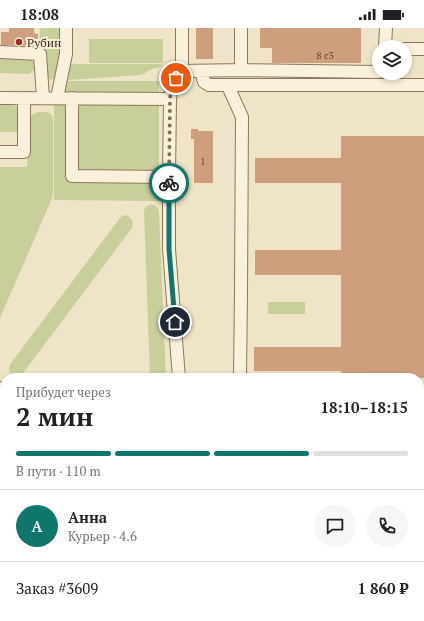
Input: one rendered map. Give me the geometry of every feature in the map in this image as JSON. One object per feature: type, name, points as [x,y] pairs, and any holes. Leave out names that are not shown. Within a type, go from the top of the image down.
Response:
[{"type":"street","points":[[57,98],[66,54],[66,28]]},
{"type":"street","points":[[179,373],[169,249],[168,177],[171,88],[176,78],[182,71],[182,28]]},
{"type":"street","points":[[241,28],[241,70]]},
{"type":"street","points":[[385,40],[386,28]]},
{"type":"street","points":[[412,49],[424,49]]},
{"type":"street","points":[[0,52],[40,54],[43,98]]},
{"type":"street","points":[[182,71],[241,70],[372,72]]},
{"type":"street","points":[[201,71],[204,82],[209,86],[424,85]]},
{"type":"street","points":[[228,86],[242,118],[240,373]]},
{"type":"street","points":[[0,98],[170,99]]},
{"type":"street","points":[[0,152],[24,152],[24,98]]},
{"type":"street","points":[[72,98],[72,176],[168,177]]},
{"type":"green space","points":[[37,28],[63,28],[57,77],[51,80],[46,77],[46,50],[39,49],[40,29]]},
{"type":"green space","points":[[89,39],[163,39],[163,63],[89,63]]},
{"type":"green space","points":[[0,57],[29,59],[34,62],[34,70],[29,74],[0,73]]},
{"type":"green space","points":[[161,64],[163,66],[152,69],[141,75],[70,80],[64,76],[67,65]]},
{"type":"green space","points":[[54,81],[159,81],[159,201],[54,200]]},
{"type":"green space","points":[[0,105],[14,105],[19,109],[18,132],[0,132]]},
{"type":"green space","points":[[38,112],[50,113],[53,118],[53,196],[0,318],[0,167],[27,167],[29,121],[31,116]]},
{"type":"green space","points":[[152,204],[157,207],[159,212],[166,373],[150,373],[144,211],[146,207]]},
{"type":"green space","points":[[126,215],[130,217],[133,224],[132,228],[23,373],[10,373],[9,367],[11,363],[122,216]]},
{"type":"green space","points":[[268,302],[305,302],[305,314],[268,314]]},
{"type":"building","name":"Рубин","points":[[9,28],[34,28],[34,33],[38,34],[38,46],[1,45],[1,32],[9,32]]},
{"type":"building","points":[[196,28],[213,28],[213,59],[196,59]]},
{"type":"building","points":[[260,28],[361,28],[361,63],[272,63],[272,48],[260,48]]},
{"type":"building","points":[[191,129],[198,129],[198,131],[213,131],[213,183],[194,183],[194,139],[191,139]]},
{"type":"building","points":[[341,136],[424,136],[424,373],[254,371],[254,347],[341,347],[341,275],[255,275],[255,250],[341,250],[341,183],[255,183],[255,158],[341,158]]},
{"type":"way so far","points":[[169,183],[170,99],[171,88],[176,78]]},
{"type":"place","name":"Рубин","points":[[19,42]]},
{"type":"route","points":[[169,183],[169,249],[175,322]]}]
